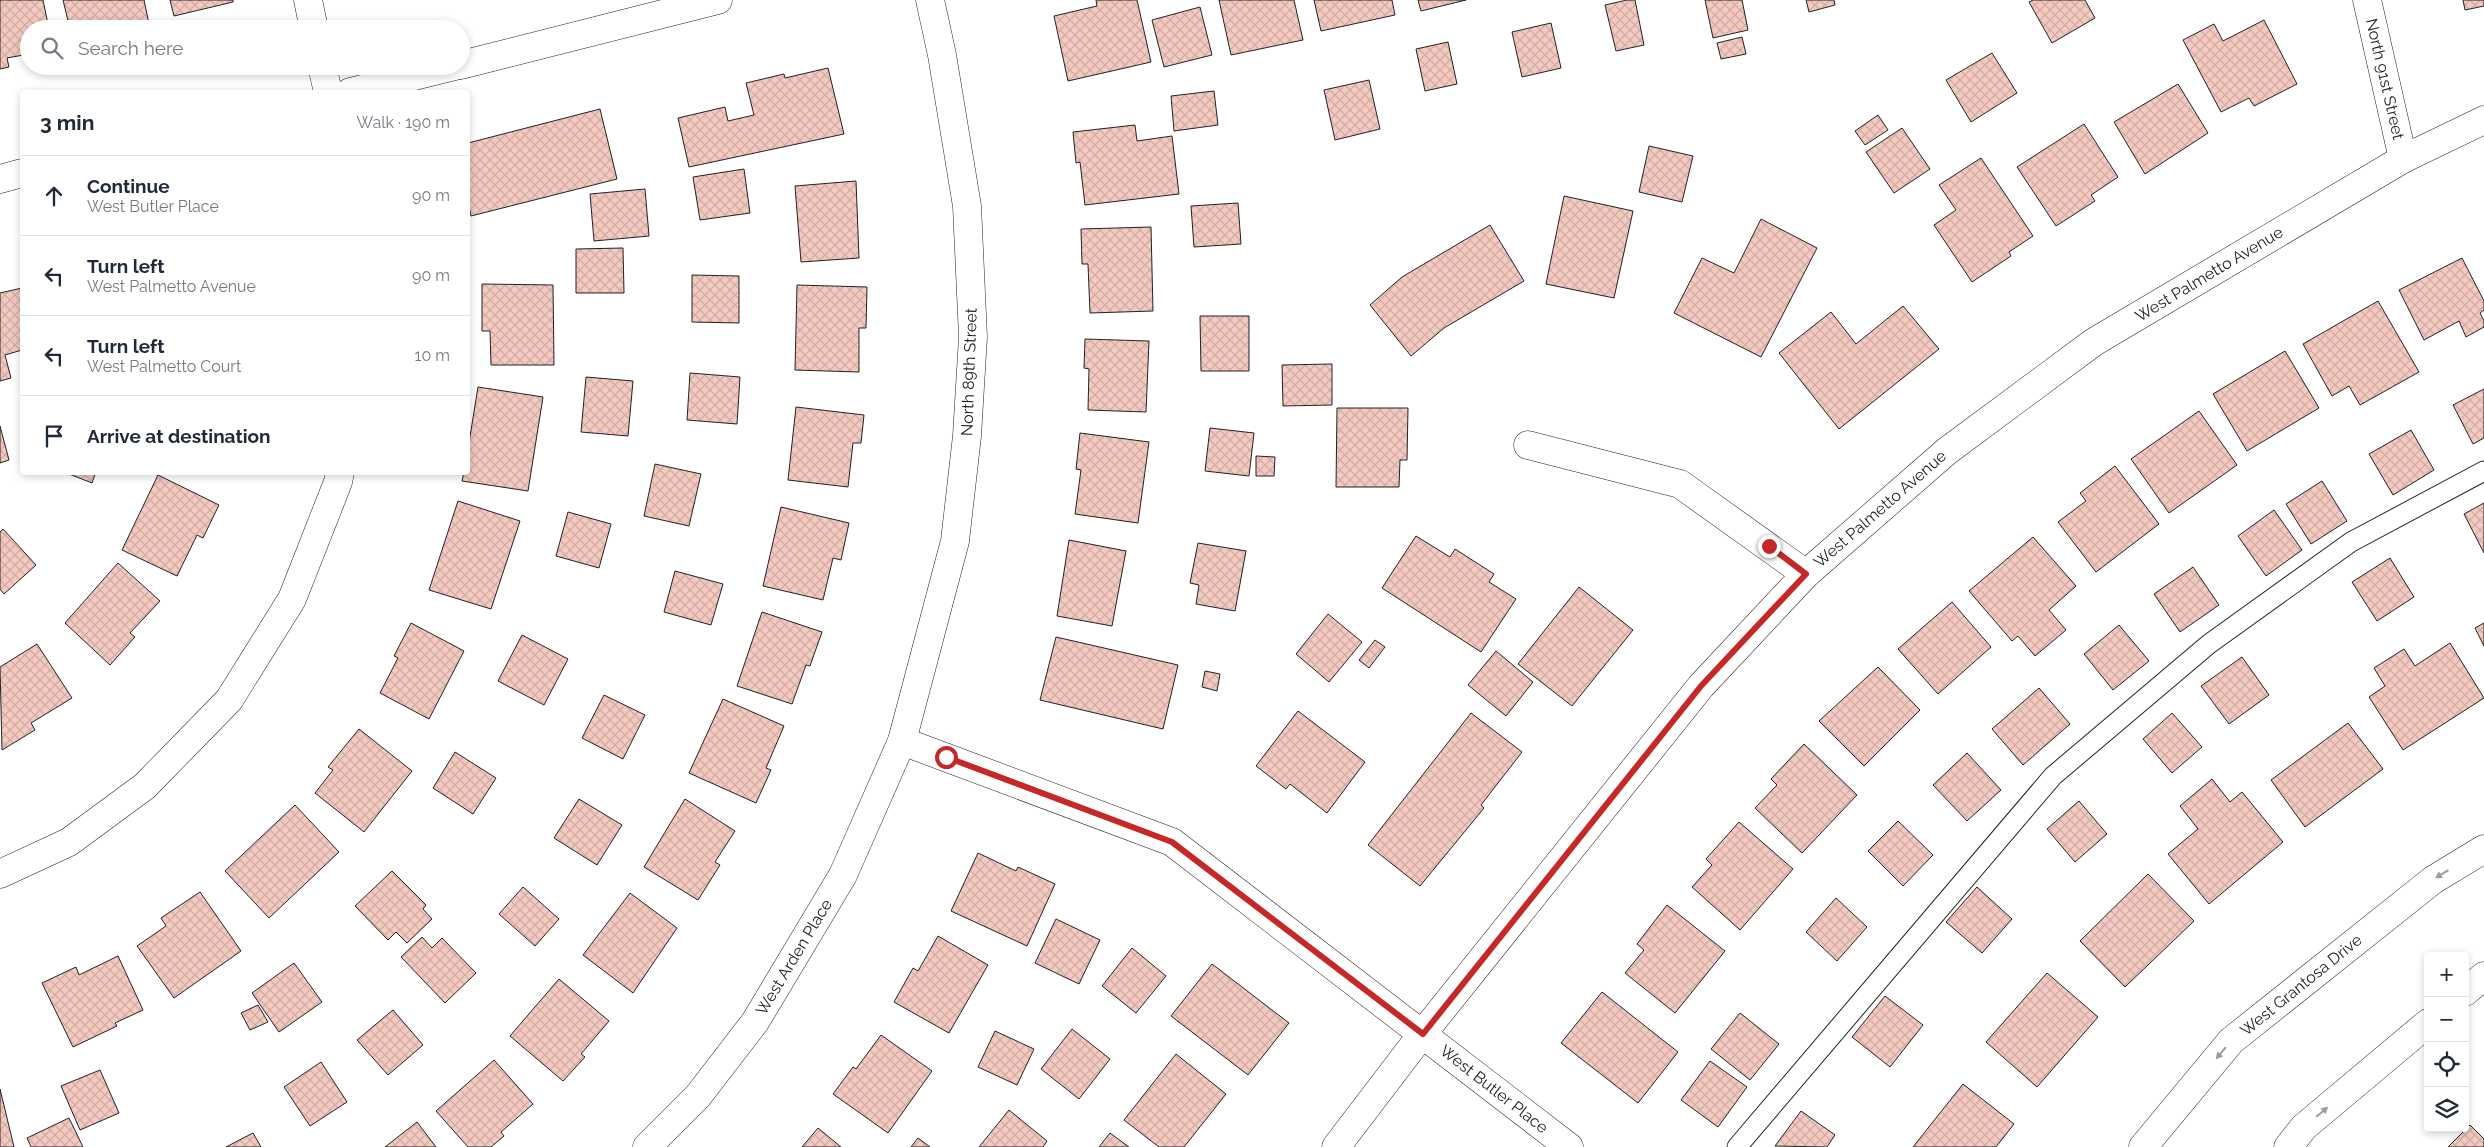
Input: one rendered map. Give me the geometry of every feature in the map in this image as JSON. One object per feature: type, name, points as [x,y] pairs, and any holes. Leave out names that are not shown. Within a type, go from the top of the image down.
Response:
[{"type":"street","points":[[308,0],[312,20]]},
{"type":"street","points":[[470,63],[718,0]]},
{"type":"street","name":"North 89th Street","points":[[902,740],[955,541],[967,436],[973,336],[967,206],[942,55],[930,0]]},
{"type":"street","name":"North 91st Street","points":[[2367,0],[2402,159]]},
{"type":"street","points":[[324,75],[328,90]]},
{"type":"street","points":[[358,90],[419,75]]},
{"type":"street","name":"West Palmetto Avenue","points":[[1336,1147],[1423,1034],[1701,686],[1806,574],[1947,451],[2094,342],[2402,159],[2484,120]]},
{"type":"street","points":[[0,179],[20,174]]},
{"type":"street","points":[[1528,444],[1680,484],[1806,574]]},
{"type":"street","points":[[0,874],[69,842],[145,786],[230,700],[292,599],[339,475]]},
{"type":"street","name":"West Butler Place","points":[[902,740],[1172,842],[1568,1147]]},
{"type":"street","name":"West Arden Place","points":[[647,1147],[698,1096],[756,1022],[843,875],[902,740]]},
{"type":"street","name":"West Grantosa Drive","points":[[2142,1147],[2231,1041],[2433,880],[2484,849]]},
{"type":"street","points":[[2469,989],[2484,976]]},
{"type":"street","points":[[2288,1147],[2304,1127],[2424,1027]]},
{"type":"lane","points":[[1737,1147],[2053,776],[2209,644],[2351,542],[2484,471]]},
{"type":"building","points":[[0,0],[43,0],[47,20],[20,20],[20,56],[7,58],[9,67],[0,69]]},
{"type":"building","points":[[63,0],[144,0],[148,20],[68,20]]},
{"type":"building","points":[[170,0],[233,0],[233,2],[174,16]]},
{"type":"building","points":[[1096,0],[1137,0],[1151,62],[1068,81],[1054,16],[1097,6]]},
{"type":"building","points":[[1219,0],[1294,0],[1303,40],[1231,55]]},
{"type":"building","points":[[1314,0],[1392,0],[1395,15],[1321,31]]},
{"type":"building","points":[[1418,0],[1466,0],[1421,11]]},
{"type":"building","points":[[1635,0],[1644,45],[1616,51],[1605,5]]},
{"type":"building","points":[[1705,0],[1742,0],[1748,30],[1713,38]]},
{"type":"building","points":[[1806,0],[1834,0],[1835,5],[1809,12]]},
{"type":"building","points":[[2033,0],[2085,0],[2095,18],[2052,43],[2029,2]]},
{"type":"building","points":[[2463,0],[2484,0],[2484,6],[2465,10]]},
{"type":"building","points":[[1200,7],[1212,55],[1164,67],[1152,20]]},
{"type":"building","points":[[2264,20],[2297,84],[2254,106],[2249,98],[2221,112],[2183,40],[2214,24],[2223,41]]},
{"type":"building","points":[[1551,23],[1561,68],[1522,77],[1512,32]]},
{"type":"building","points":[[1742,37],[1746,54],[1721,59],[1717,43]]},
{"type":"building","points":[[1448,42],[1457,84],[1425,91],[1416,49]]},
{"type":"building","points":[[1992,53],[2017,93],[1971,122],[1946,80]]},
{"type":"building","points":[[828,68],[844,134],[689,167],[678,118],[725,107],[728,121],[754,115],[746,83],[784,74],[785,78]]},
{"type":"building","points":[[1369,80],[1380,129],[1335,140],[1324,90]]},
{"type":"building","points":[[2178,84],[2208,133],[2145,174],[2114,122]]},
{"type":"building","points":[[1214,91],[1218,125],[1174,131],[1171,96]]},
{"type":"building","points":[[600,109],[617,179],[471,216],[470,142]]},
{"type":"building","points":[[1878,115],[1888,130],[1865,145],[1855,131]]},
{"type":"building","points":[[2084,124],[2118,177],[2091,195],[2095,201],[2056,226],[2017,167]]},
{"type":"building","points":[[1135,125],[1137,141],[1172,136],[1179,194],[1085,205],[1080,162],[1076,163],[1073,132]]},
{"type":"building","points":[[1902,128],[1930,169],[1894,193],[1866,152]]},
{"type":"building","points":[[1649,146],[1693,156],[1682,202],[1639,192]]},
{"type":"building","points":[[1981,158],[2033,236],[2009,252],[2011,256],[1972,282],[1934,225],[1956,210],[1939,185]]},
{"type":"building","points":[[744,169],[750,213],[700,220],[693,177]]},
{"type":"building","points":[[856,181],[859,258],[801,262],[795,186]]},
{"type":"building","points":[[645,189],[649,236],[594,241],[590,194]]},
{"type":"building","points":[[1564,196],[1633,211],[1614,298],[1546,284]]},
{"type":"building","points":[[1238,203],[1241,244],[1194,247],[1191,206]]},
{"type":"building","points":[[1761,219],[1817,248],[1761,357],[1674,313],[1702,258],[1734,273]]},
{"type":"building","points":[[1490,225],[1524,281],[1444,328],[1411,356],[1370,305],[1402,277]]},
{"type":"building","points":[[1151,227],[1153,311],[1090,313],[1088,264],[1082,264],[1081,229]]},
{"type":"building","points":[[623,248],[624,293],[576,293],[576,249]]},
{"type":"building","points":[[2462,258],[2484,301],[2484,310],[2480,313],[2484,321],[2484,327],[2466,337],[2459,321],[2424,340],[2399,290]]},
{"type":"building","points":[[692,275],[739,276],[739,323],[692,322]]},
{"type":"building","points":[[482,284],[553,285],[554,365],[491,365],[490,331],[482,331]]},
{"type":"building","points":[[797,285],[867,287],[866,328],[859,328],[859,372],[795,370]]},
{"type":"building","points":[[20,288],[20,351],[5,355],[11,378],[0,381],[0,293]]},
{"type":"building","points":[[2378,301],[2419,372],[2360,405],[2349,386],[2332,396],[2303,344]]},
{"type":"building","points":[[1903,306],[1939,349],[1839,429],[1779,353],[1831,312],[1856,344]]},
{"type":"building","points":[[1200,316],[1249,316],[1249,371],[1201,371]]},
{"type":"building","points":[[1085,339],[1149,341],[1146,412],[1088,410],[1089,369],[1084,368]]},
{"type":"building","points":[[2285,351],[2319,408],[2247,451],[2213,394]]},
{"type":"building","points":[[1332,364],[1332,405],[1283,406],[1282,365]]},
{"type":"building","points":[[690,373],[740,377],[737,424],[687,420]]},
{"type":"building","points":[[586,377],[633,381],[628,436],[581,432]]},
{"type":"building","points":[[478,387],[543,397],[528,491],[462,481],[463,475],[470,475],[470,437]]},
{"type":"building","points":[[2484,389],[2484,438],[2473,444],[2453,405]]},
{"type":"building","points":[[796,407],[864,415],[861,443],[853,443],[848,487],[788,480]]},
{"type":"building","points":[[1337,408],[1408,408],[1407,460],[1400,460],[1399,487],[1336,487]]},
{"type":"building","points":[[2199,411],[2237,465],[2169,513],[2131,459]]},
{"type":"building","points":[[0,426],[9,460],[0,463]]},
{"type":"building","points":[[1210,428],[1254,433],[1249,476],[1205,471]]},
{"type":"building","points":[[2411,430],[2434,470],[2393,495],[2369,454]]},
{"type":"building","points":[[1080,433],[1149,442],[1138,523],[1075,514],[1081,470],[1076,469]]},
{"type":"building","points":[[1256,456],[1275,457],[1274,476],[1256,476]]},
{"type":"building","points":[[655,464],[701,474],[689,526],[644,516]]},
{"type":"building","points":[[2115,466],[2159,524],[2096,572],[2058,522],[2086,501],[2080,493]]},
{"type":"building","points":[[72,475],[95,475],[92,483]]},
{"type":"building","points":[[158,475],[219,505],[203,538],[197,535],[177,576],[122,550]]},
{"type":"building","points":[[2322,481],[2347,521],[2311,544],[2286,504]]},
{"type":"building","points":[[458,501],[520,521],[491,609],[429,590]]},
{"type":"building","points":[[2484,503],[2484,553],[2464,514]]},
{"type":"building","points":[[781,507],[849,523],[841,560],[833,558],[823,600],[763,586]]},
{"type":"building","points":[[2274,510],[2302,550],[2266,576],[2238,536]]},
{"type":"building","points":[[568,512],[611,524],[599,568],[556,556]]},
{"type":"building","points":[[3,529],[36,565],[4,594],[0,589],[0,532]]},
{"type":"building","points":[[1416,536],[1450,557],[1455,549],[1494,574],[1489,582],[1516,599],[1481,652],[1382,588]]},
{"type":"building","points":[[2033,537],[2076,586],[2049,610],[2066,630],[2035,656],[2018,636],[2012,641],[1969,591]]},
{"type":"building","points":[[1069,540],[1126,551],[1112,626],[1057,616]]},
{"type":"building","points":[[1198,543],[1246,551],[1235,611],[1196,604],[1199,585],[1190,583]]},
{"type":"building","points":[[2390,558],[2414,597],[2377,621],[2352,582]]},
{"type":"building","points":[[118,563],[160,601],[130,633],[135,637],[110,665],[65,623]]},
{"type":"building","points":[[2193,567],[2219,605],[2180,632],[2154,594]]},
{"type":"building","points":[[675,571],[723,584],[711,625],[664,612]]},
{"type":"building","points":[[1579,587],[1633,630],[1572,706],[1518,664]]},
{"type":"building","points":[[1952,602],[1991,647],[1938,694],[1898,649]]},
{"type":"building","points":[[762,612],[822,632],[810,666],[806,665],[792,704],[737,686]]},
{"type":"building","points":[[1328,614],[1362,642],[1329,682],[1296,654]]},
{"type":"building","points":[[411,623],[464,651],[429,719],[380,693],[398,658],[394,656]]},
{"type":"building","points":[[2484,623],[2484,646],[2475,628]]},
{"type":"building","points":[[2119,625],[2149,661],[2113,690],[2084,654]]},
{"type":"building","points":[[522,635],[568,659],[544,705],[498,681]]},
{"type":"building","points":[[1056,637],[1178,665],[1163,729],[1040,700]]},
{"type":"building","points":[[1375,640],[1385,647],[1369,668],[1359,660]]},
{"type":"building","points":[[2450,643],[2484,698],[2403,750],[2369,697],[2385,686],[2374,668],[2404,649],[2415,666]]},
{"type":"building","points":[[37,644],[72,698],[31,723],[35,730],[2,750],[0,667]]},
{"type":"building","points":[[1496,651],[1533,682],[1506,716],[1468,685]]},
{"type":"building","points":[[2242,657],[2269,695],[2229,724],[2201,686]]},
{"type":"building","points":[[1878,667],[1920,710],[1864,766],[1819,721]]},
{"type":"building","points":[[1205,671],[1220,674],[1217,691],[1202,687]]},
{"type":"building","points":[[2039,688],[2070,724],[2023,765],[1992,729]]},
{"type":"building","points":[[604,695],[645,715],[623,759],[582,738]]},
{"type":"building","points":[[723,699],[784,726],[766,768],[771,770],[756,803],[689,773]]},
{"type":"building","points":[[1298,711],[1365,762],[1327,813],[1290,784],[1286,789],[1256,766]]},
{"type":"building","points":[[1471,713],[1522,752],[1481,805],[1484,808],[1420,886],[1368,845]]},
{"type":"building","points":[[2172,713],[2202,747],[2172,773],[2143,739]]},
{"type":"building","points":[[2348,723],[2383,769],[2305,827],[2271,780]]},
{"type":"building","points":[[359,729],[412,771],[364,832],[315,793],[333,770],[328,767]]},
{"type":"building","points":[[1804,744],[1857,795],[1802,853],[1755,808],[1777,785],[1771,779]]},
{"type":"building","points":[[455,752],[496,778],[473,814],[433,788]]},
{"type":"building","points":[[1967,753],[2001,790],[1967,821],[1933,785]]},
{"type":"building","points":[[2212,779],[2230,802],[2242,792],[2283,842],[2209,904],[2168,854],[2198,829],[2180,806]]},
{"type":"building","points":[[579,799],[622,825],[597,865],[554,838]]},
{"type":"building","points":[[685,799],[735,831],[715,862],[720,865],[698,900],[644,867]]},
{"type":"building","points":[[2079,801],[2107,834],[2075,862],[2047,829]]},
{"type":"building","points":[[295,805],[339,852],[269,918],[225,871]]},
{"type":"building","points":[[1898,821],[1933,855],[1903,886],[1868,851]]},
{"type":"building","points":[[1739,822],[1793,869],[1740,930],[1692,887],[1712,865],[1706,859]]},
{"type":"building","points":[[978,853],[1016,871],[1018,867],[1055,884],[1027,946],[951,911]]},
{"type":"building","points":[[392,871],[426,905],[423,909],[432,919],[407,943],[396,932],[388,940],[355,906]]},
{"type":"building","points":[[2148,874],[2194,921],[2125,987],[2080,941]]},
{"type":"building","points":[[523,887],[559,919],[535,946],[499,914]]},
{"type":"building","points":[[1977,887],[2012,919],[1982,953],[1946,922]]},
{"type":"building","points":[[200,892],[241,951],[174,998],[137,946],[166,926],[161,918]]},
{"type":"building","points":[[630,893],[677,928],[633,993],[583,955]]},
{"type":"building","points":[[1836,898],[1867,927],[1837,961],[1806,932]]},
{"type":"building","points":[[1667,905],[1725,951],[1675,1013],[1625,973],[1644,950],[1637,944]]},
{"type":"building","points":[[1056,919],[1100,940],[1079,984],[1035,963]]},
{"type":"building","points":[[938,936],[988,965],[949,1033],[894,1002],[913,968],[918,971]]},
{"type":"building","points":[[422,937],[432,948],[442,938],[476,973],[445,1003],[401,957]]},
{"type":"building","points":[[1132,948],[1166,976],[1136,1013],[1102,986]]},
{"type":"building","points":[[118,956],[143,1010],[115,1023],[117,1026],[73,1047],[42,983],[76,967],[79,975]]},
{"type":"building","points":[[294,963],[322,1002],[279,1032],[252,993]]},
{"type":"building","points":[[1212,964],[1289,1023],[1248,1075],[1171,1016]]},
{"type":"building","points":[[2047,973],[2098,1017],[2037,1087],[1986,1042]]},
{"type":"building","points":[[559,979],[609,1021],[581,1054],[585,1057],[563,1081],[510,1036]]},
{"type":"building","points":[[1602,992],[1678,1052],[1638,1103],[1561,1043]]},
{"type":"building","points":[[1885,996],[1923,1025],[1890,1067],[1852,1037]]},
{"type":"building","points":[[258,1005],[268,1022],[250,1030],[241,1013]]},
{"type":"building","points":[[393,1010],[423,1045],[388,1075],[357,1040]]},
{"type":"building","points":[[1740,1013],[1779,1044],[1750,1080],[1711,1049]]},
{"type":"building","points":[[1072,1029],[1110,1059],[1079,1099],[1041,1069]]},
{"type":"building","points":[[995,1031],[1034,1049],[1017,1085],[978,1067]]},
{"type":"building","points":[[881,1035],[932,1071],[888,1133],[833,1094],[853,1067],[856,1069]]},
{"type":"building","points":[[1176,1054],[1226,1094],[1184,1147],[1159,1147],[1124,1120]]},
{"type":"building","points":[[494,1060],[533,1104],[501,1132],[504,1136],[491,1147],[468,1147],[436,1111]]},
{"type":"building","points":[[1710,1061],[1747,1087],[1718,1127],[1681,1100]]},
{"type":"building","points":[[321,1062],[347,1102],[310,1126],[284,1087]]},
{"type":"building","points":[[100,1070],[119,1113],[80,1130],[61,1086]]},
{"type":"building","points":[[1963,1084],[2014,1124],[1996,1147],[1913,1147]]},
{"type":"building","points":[[0,1089],[14,1147],[0,1147]]},
{"type":"building","points":[[1009,1110],[1047,1141],[1043,1147],[979,1147]]},
{"type":"building","points":[[1801,1111],[1835,1135],[1827,1147],[1775,1146]]},
{"type":"building","points":[[69,1118],[83,1147],[31,1147],[27,1138]]},
{"type":"building","points":[[417,1122],[436,1147],[385,1147]]},
{"type":"building","points":[[2469,1126],[2484,1139],[2484,1147],[2448,1147],[2463,1132],[2469,1132]]},
{"type":"building","points":[[818,1128],[841,1147],[802,1147]]},
{"type":"building","points":[[253,1133],[261,1147],[226,1147]]},
{"type":"building","points":[[1110,1133],[1129,1147],[1099,1147]]},
{"type":"building","points":[[918,1138],[930,1147],[911,1147]]},
{"type":"route","points":[[946,757],[1172,842],[1423,1034],[1701,686],[1806,574],[1769,546]]}]
